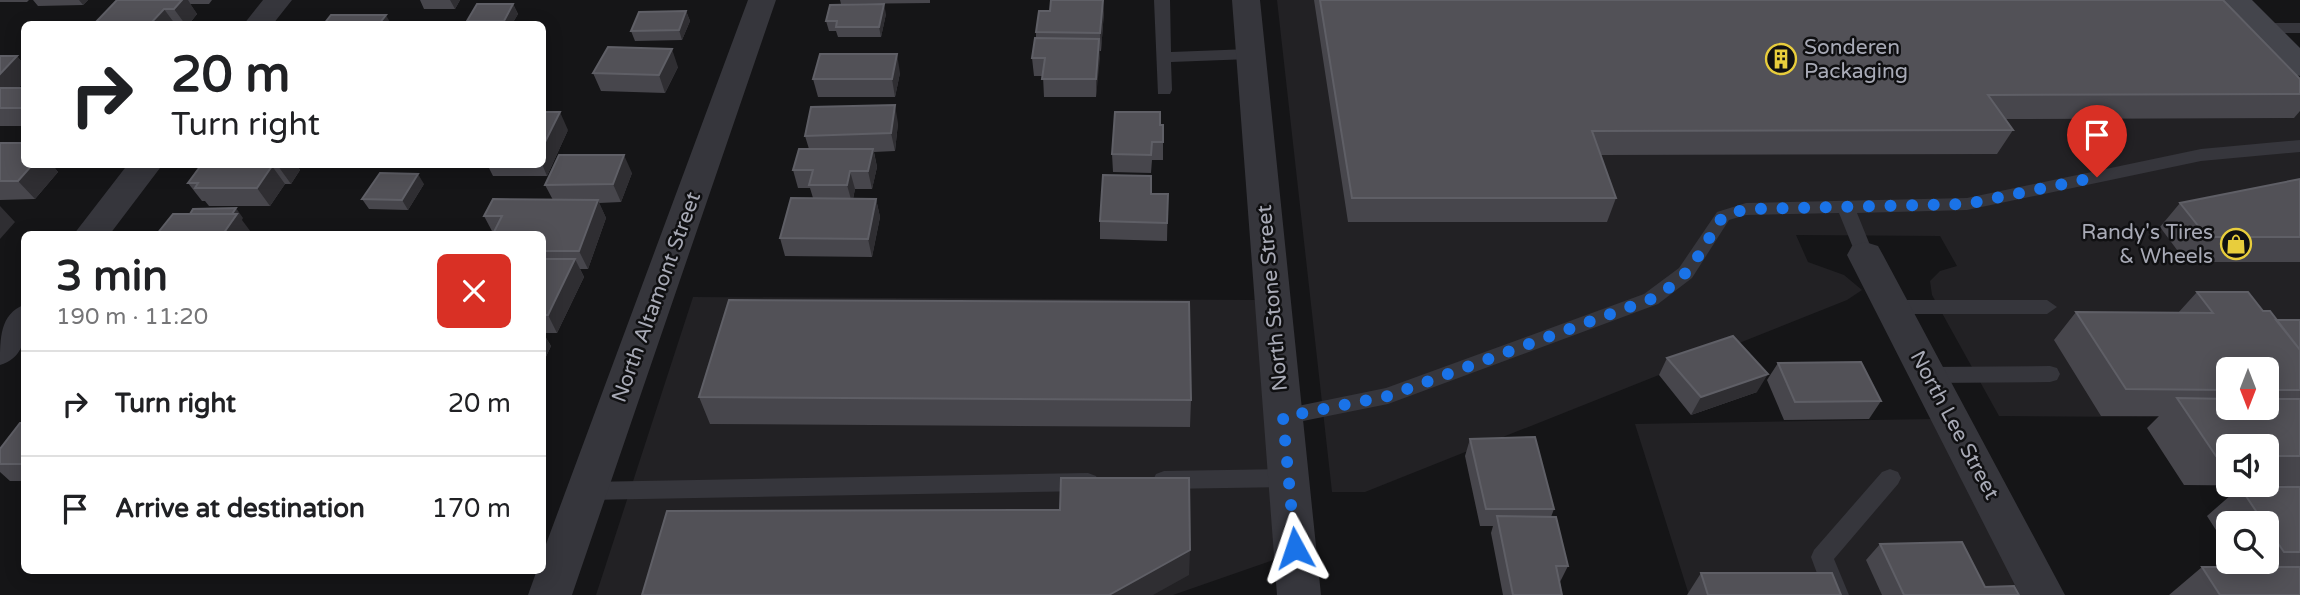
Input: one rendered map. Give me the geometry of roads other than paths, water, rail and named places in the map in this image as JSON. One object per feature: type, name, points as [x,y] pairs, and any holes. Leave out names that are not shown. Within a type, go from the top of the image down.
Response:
[{"type":"street","points":[[260,21],[278,0]]},
{"type":"street","name":"North Altamont Street","points":[[550,595],[762,0]]},
{"type":"street","name":"North Stone Street","points":[[1246,0],[1299,595]]},
{"type":"street","points":[[2235,0],[2300,66]]},
{"type":"street","points":[[93,231],[144,168]]},
{"type":"street","name":"North Lee Street","points":[[1865,254],[2043,595]]},
{"type":"street","points":[[0,349],[21,323]]},
{"type":"lane","points":[[1162,0],[1164,89]]},
{"type":"lane","points":[[2262,28],[2300,28]]},
{"type":"lane","points":[[1163,57],[1250,54]]},
{"type":"lane","points":[[1283,417],[1388,396],[1651,299],[1676,285],[1691,269],[1723,216],[1746,209],[1967,204],[2201,155],[2300,146]]},
{"type":"lane","points":[[1845,207],[1858,231],[1865,254]]},
{"type":"lane","points":[[1893,307],[2048,307]]},
{"type":"lane","points":[[1929,375],[2050,374]]},
{"type":"lane","points":[[1146,481],[1288,478]]},
{"type":"lane","points":[[1837,595],[1822,557],[1890,478]]},
{"type":"lane","points":[[587,492],[1104,481]]},
{"type":"place","name":"Sonderen Packaging","points":[[1781,59]]},
{"type":"place","name":"Randy's Tires & Wheels","points":[[2236,244]]}]
